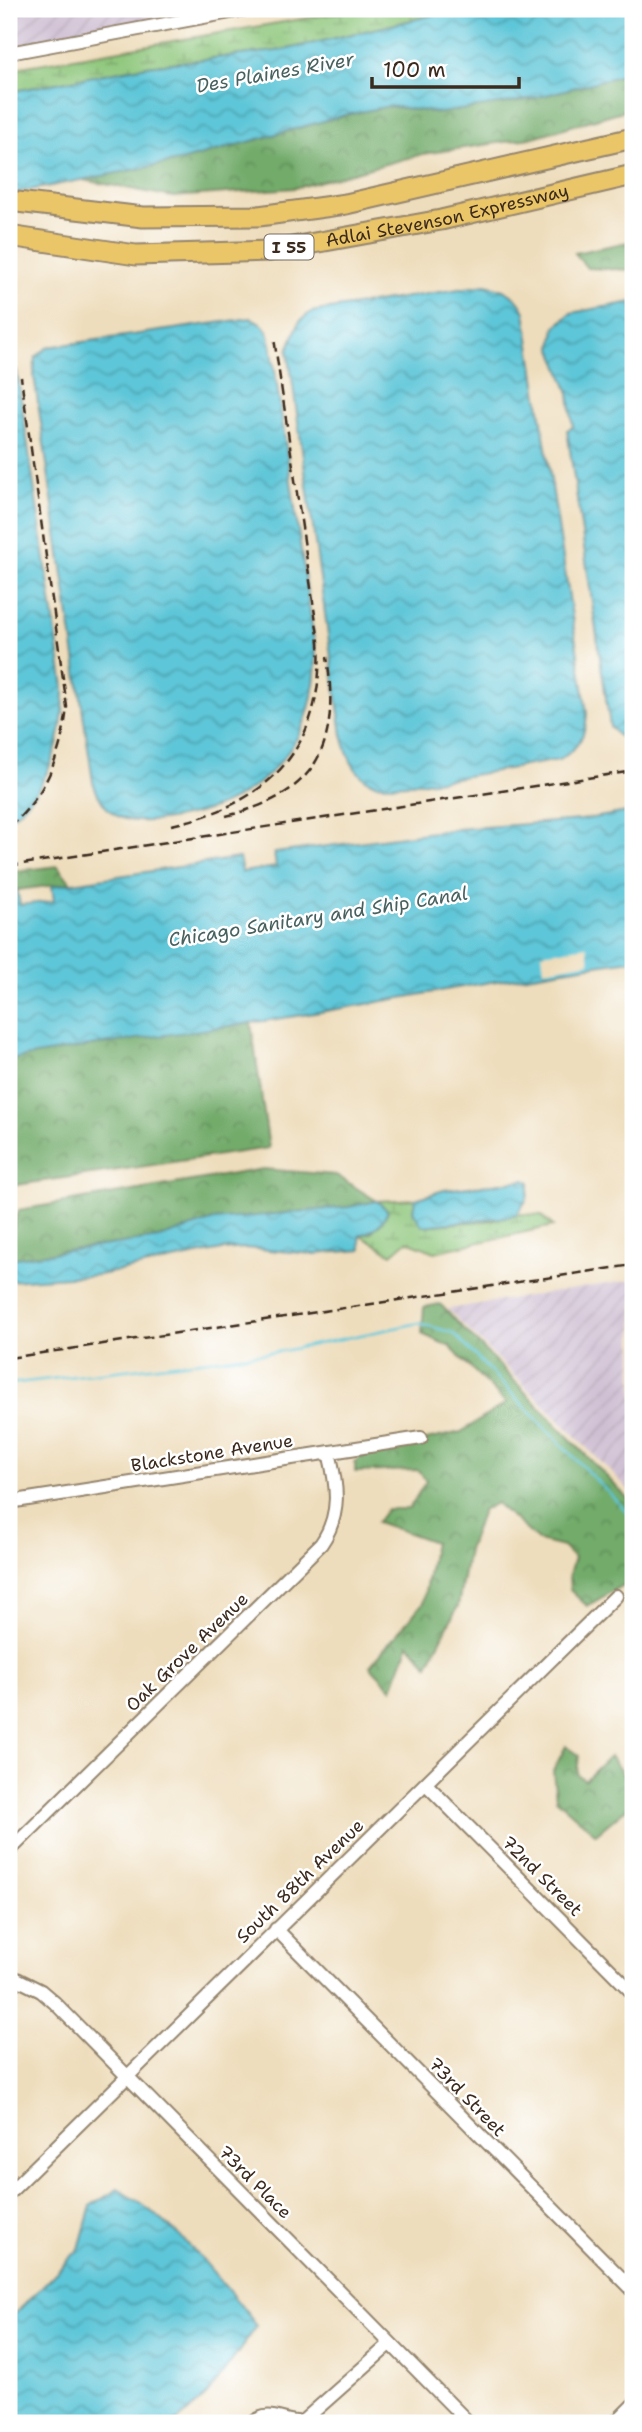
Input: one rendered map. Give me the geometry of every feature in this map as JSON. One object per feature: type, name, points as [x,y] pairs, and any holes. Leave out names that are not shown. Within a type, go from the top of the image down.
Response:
[{"type":"highway","name":"Adlai Stevenson Expressway","points":[[9,201],[143,218],[259,216],[346,204],[633,138]]},
{"type":"highway","name":"Adlai Stevenson Expressway","points":[[9,236],[136,255],[270,251],[441,219],[633,175]]},
{"type":"street","points":[[9,53],[247,9]]},
{"type":"street","name":"Blackstone Avenue","points":[[9,1502],[421,1438]]},
{"type":"street","name":"Oak Grove Avenue","points":[[9,1851],[321,1544],[331,1526],[338,1500],[329,1452]]},
{"type":"street","name":"South 88th Avenue","points":[[9,2193],[616,1596]]},
{"type":"street","name":"72nd Street","points":[[426,1784],[633,1993]]},
{"type":"street","name":"73rd Street","points":[[275,1929],[633,2290]]},
{"type":"street","name":"73rd Place","points":[[9,1975],[41,1991],[129,2075],[469,2423]]},
{"type":"street","points":[[253,2423],[261,2417],[273,2416],[302,2422],[390,2344]]},
{"type":"street","points":[[615,2423],[633,2405]]},
{"type":"shaded area","points":[[9,9],[200,9],[9,47]]},
{"type":"shaded area","points":[[633,1280],[633,1494],[448,1309]]},
{"type":"green space","points":[[360,9],[460,9],[284,50],[147,66],[9,92],[9,69]]},
{"type":"green space","points":[[633,72],[633,108],[530,138],[423,154],[295,188],[173,197],[78,179],[184,160],[341,116],[389,106],[440,113],[531,99]]},
{"type":"green space","points":[[633,241],[633,270],[587,268],[575,253]]},
{"type":"green space","points":[[58,866],[71,883],[9,891],[9,872]]},
{"type":"green space","points":[[251,1023],[269,1148],[9,1186],[9,1060],[100,1042]]},
{"type":"green space","points":[[263,1169],[336,1175],[377,1201],[349,1207],[214,1220],[159,1238],[9,1259],[9,1242],[19,1210]]},
{"type":"green space","points":[[415,1199],[413,1211],[423,1226],[494,1220],[517,1214],[541,1215],[553,1226],[435,1252],[407,1241],[392,1254],[360,1235],[371,1233],[387,1211],[377,1201]]},
{"type":"green space","points":[[440,1304],[633,1504],[633,1595],[623,1585],[587,1606],[570,1590],[569,1575],[574,1558],[563,1547],[539,1541],[496,1503],[482,1511],[468,1550],[458,1606],[428,1665],[409,1644],[392,1689],[370,1666],[423,1603],[434,1542],[377,1522],[387,1509],[409,1509],[426,1481],[418,1470],[355,1472],[355,1462],[362,1455],[461,1432],[506,1403],[449,1346],[422,1334],[424,1307]]},
{"type":"green space","points":[[566,1746],[579,1755],[577,1774],[585,1780],[610,1756],[630,1785],[633,1782],[633,1803],[596,1834],[556,1799],[553,1771]]},
{"type":"water","name":"Des Plaines River","points":[[460,9],[633,9],[633,72],[531,99],[440,113],[389,106],[341,116],[184,160],[9,194],[9,92],[147,66],[284,50]]},
{"type":"water","points":[[485,285],[509,293],[525,312],[587,713],[585,728],[572,751],[559,760],[433,781],[386,785],[373,783],[356,769],[342,735],[288,350],[299,322],[311,312]]},
{"type":"water","points":[[633,302],[633,742],[617,735],[610,726],[567,430],[573,427],[569,393],[552,349],[555,327],[571,313]]},
{"type":"water","points":[[251,318],[265,328],[271,344],[316,653],[315,678],[307,715],[297,738],[278,764],[237,798],[187,816],[155,821],[121,818],[105,805],[93,782],[34,375],[35,358],[48,347]]},
{"type":"water","points":[[9,360],[17,372],[64,687],[64,705],[58,742],[45,777],[23,807],[9,819]]},
{"type":"water","name":"Chicago Sanitary and Ship Canal","points":[[633,811],[633,960],[298,1016],[99,1044],[9,1060],[9,891],[17,890],[20,905],[54,901],[52,886],[239,858],[242,872],[276,867],[274,853],[457,829],[581,820]]},
{"type":"water","points":[[525,1180],[530,1182],[527,1199],[517,1214],[508,1217],[422,1226],[413,1211],[415,1199],[444,1190]]},
{"type":"water","points":[[377,1201],[388,1211],[377,1227],[360,1235],[361,1250],[314,1254],[245,1248],[222,1250],[99,1275],[9,1281],[9,1259],[159,1238],[214,1220],[349,1207]]},
{"type":"water","points":[[118,2189],[158,2217],[194,2250],[257,2326],[208,2394],[176,2423],[9,2423],[9,2320],[79,2249],[91,2206]]},
{"type":"pier","points":[[587,946],[590,962],[544,970],[542,953]]},
{"type":"waterway","points":[[9,1384],[283,1351],[419,1323],[453,1333],[633,1518]]},
{"type":"railway","points":[[171,825],[237,802],[263,785],[284,765],[301,740],[312,712],[318,679],[319,642],[274,338]]},
{"type":"railway","points":[[9,827],[33,802],[50,773],[61,741],[67,707],[21,377]]},
{"type":"railway","points":[[226,816],[257,807],[282,795],[301,780],[316,762],[325,741],[330,717],[327,657]]},
{"type":"railway","points":[[9,866],[633,771]]},
{"type":"railway","points":[[9,1358],[633,1265]]}]
